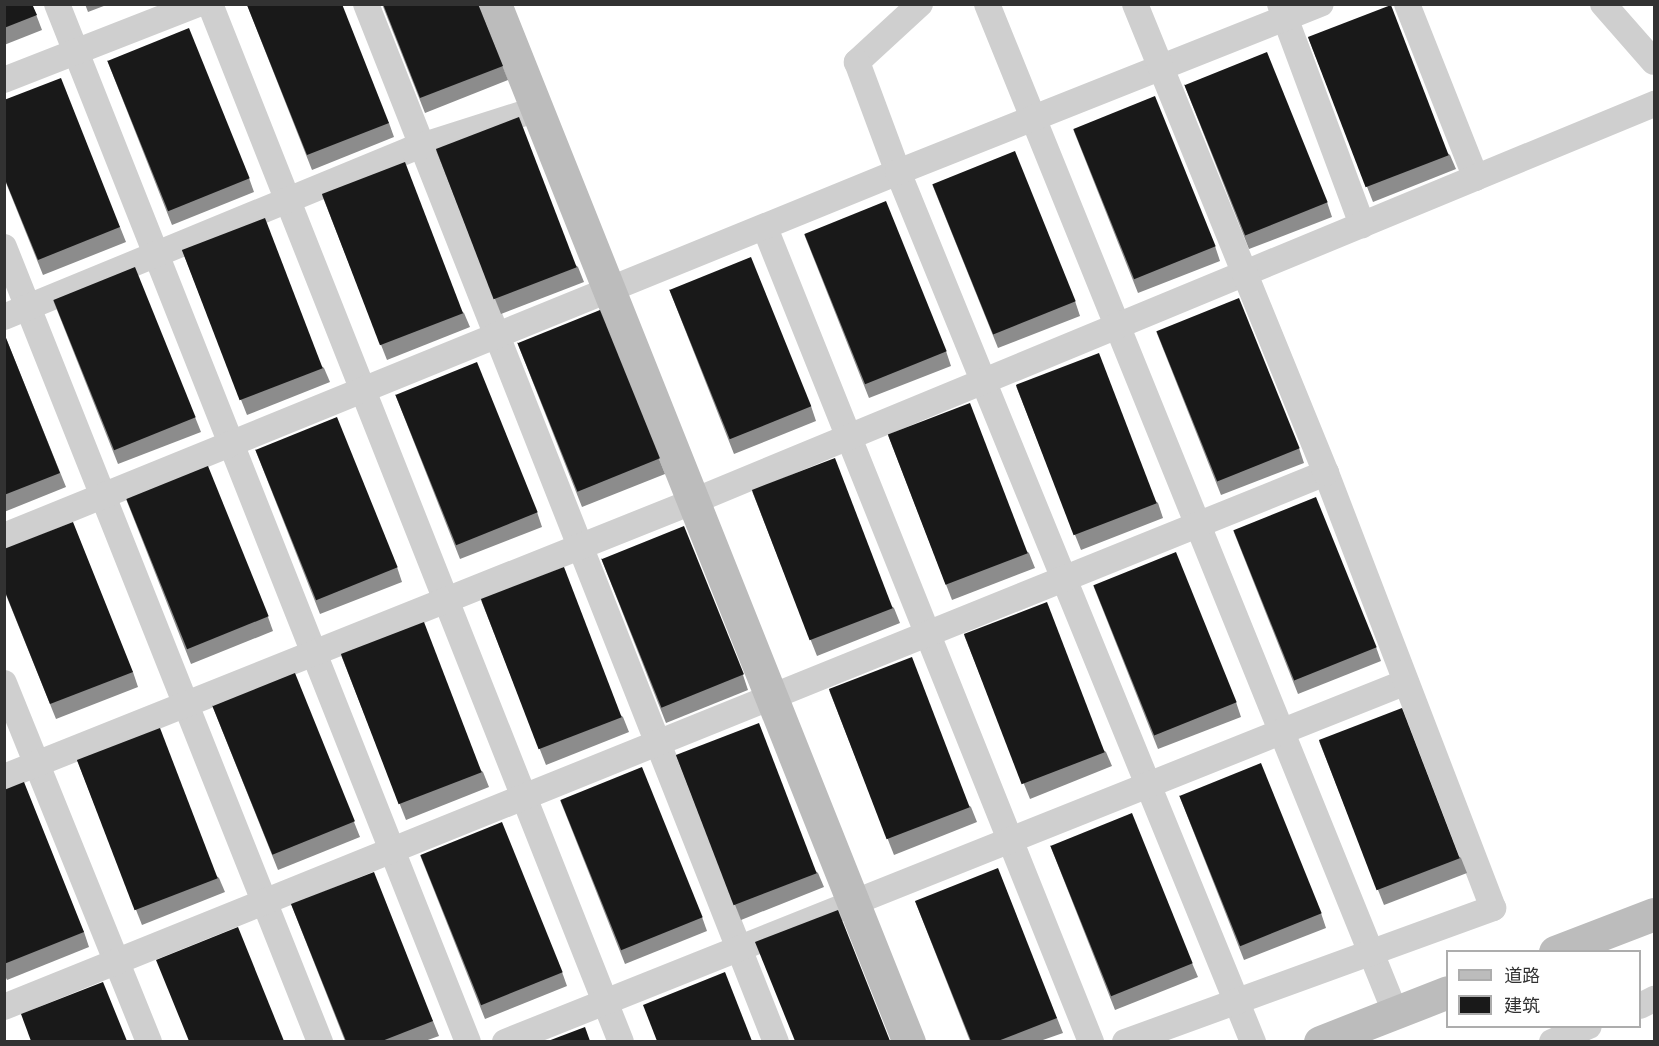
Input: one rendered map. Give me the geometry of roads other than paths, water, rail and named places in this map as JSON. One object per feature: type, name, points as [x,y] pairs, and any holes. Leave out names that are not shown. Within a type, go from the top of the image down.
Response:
[{"type":"street","points":[[57,4],[468,1041]]},
{"type":"street","points":[[4,80],[198,4]]},
{"type":"street","points":[[210,4],[621,1041]]},
{"type":"street","points":[[366,4],[776,1041]]},
{"type":"street","points":[[495,4],[909,1041]]},
{"type":"street","points":[[920,4],[857,62],[898,172],[1254,1041]]},
{"type":"street","points":[[987,4],[1395,1012]]},
{"type":"street","points":[[1125,1041],[1493,908],[1326,473],[1135,4]]},
{"type":"street","points":[[4,536],[898,172],[1161,69],[1282,12],[1321,4]]},
{"type":"street","points":[[1407,4],[1476,178]]},
{"type":"street","points":[[1603,4],[1654,62]]},
{"type":"street","points":[[1282,12],[1362,225]]},
{"type":"street","points":[[4,777],[694,501],[1654,104]]},
{"type":"street","points":[[4,317],[422,146],[537,109]]},
{"type":"street","points":[[765,228],[1091,1041]]},
{"type":"street","points":[[4,247],[184,705],[320,1041]]},
{"type":"street","points":[[4,1007],[1326,473]]},
{"type":"street","points":[[505,1041],[1406,682]]},
{"type":"street","points":[[4,683],[149,1041]]},
{"type":"street","points":[[1558,950],[1654,914]]},
{"type":"street","points":[[1320,1041],[1446,993]]}]
